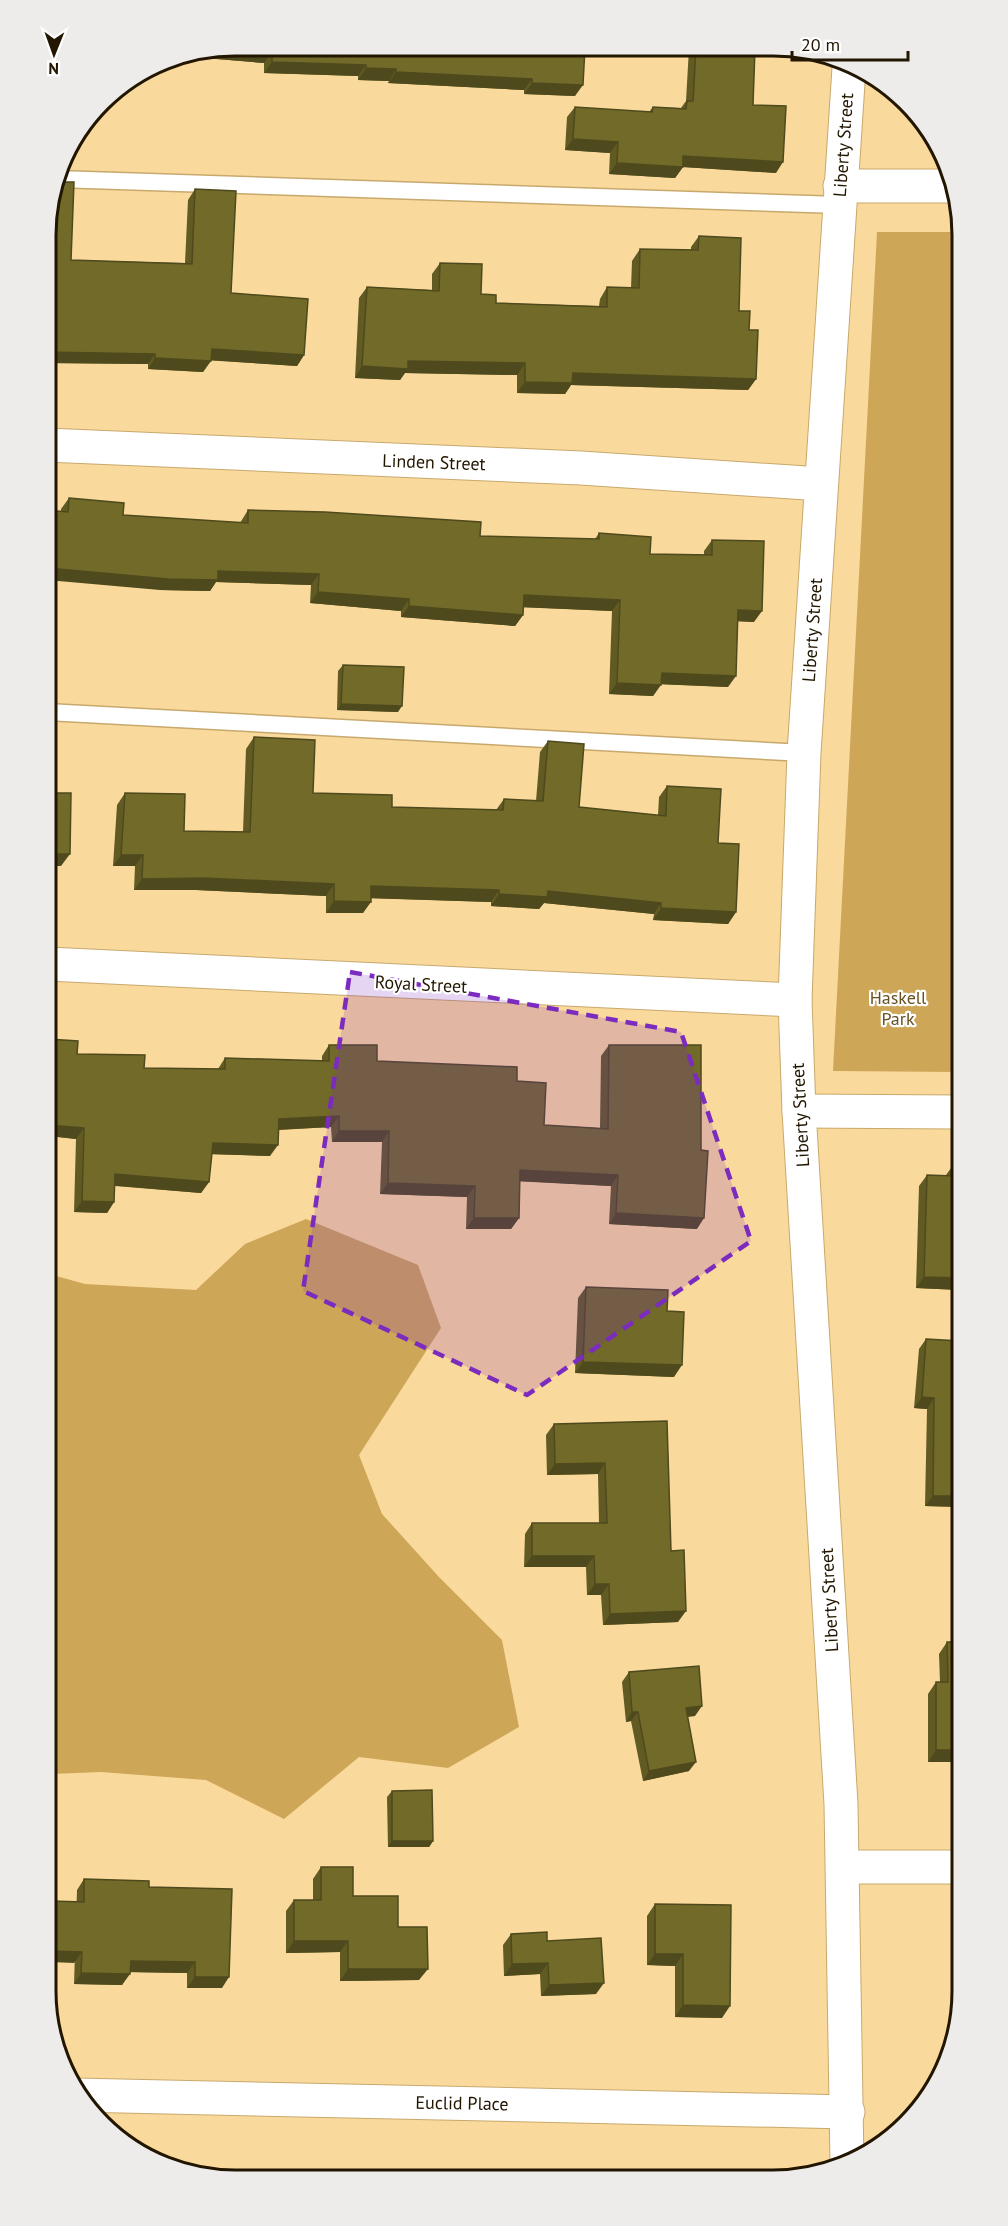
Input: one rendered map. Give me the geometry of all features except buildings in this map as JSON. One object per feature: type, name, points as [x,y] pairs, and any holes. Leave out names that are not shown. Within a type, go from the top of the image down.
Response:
[{"type":"street","name":"Liberty Street","points":[[849,72],[804,753],[795,1000],[799,1111],[843,1867],[848,2112],[853,2151]]},
{"type":"street","points":[[840,195],[946,187]]},
{"type":"street","name":"Linden Street","points":[[56,445],[581,468],[821,484]]},
{"type":"street","name":"Royal Street","points":[[56,964],[795,1000]]},
{"type":"street","points":[[799,1111],[952,1112]]},
{"type":"street","points":[[843,1867],[952,1867]]},
{"type":"street","name":"Euclid Place","points":[[89,2095],[848,2112]]},
{"type":"lane","points":[[65,178],[840,195]]},
{"type":"lane","points":[[56,712],[804,753]]},
{"type":"highlighted area","points":[[350,972],[681,1032],[751,1241],[527,1395],[303,1291]]},
{"type":"green space","name":"Haskell Park","points":[[877,232],[952,232],[952,1072],[833,1071]]},
{"type":"green space","points":[[306,1219],[418,1265],[441,1328],[359,1455],[382,1514],[439,1577],[502,1640],[519,1727],[448,1768],[359,1757],[284,1819],[206,1780],[101,1772],[56,1774],[56,1276],[85,1284],[196,1290],[245,1244]]}]
